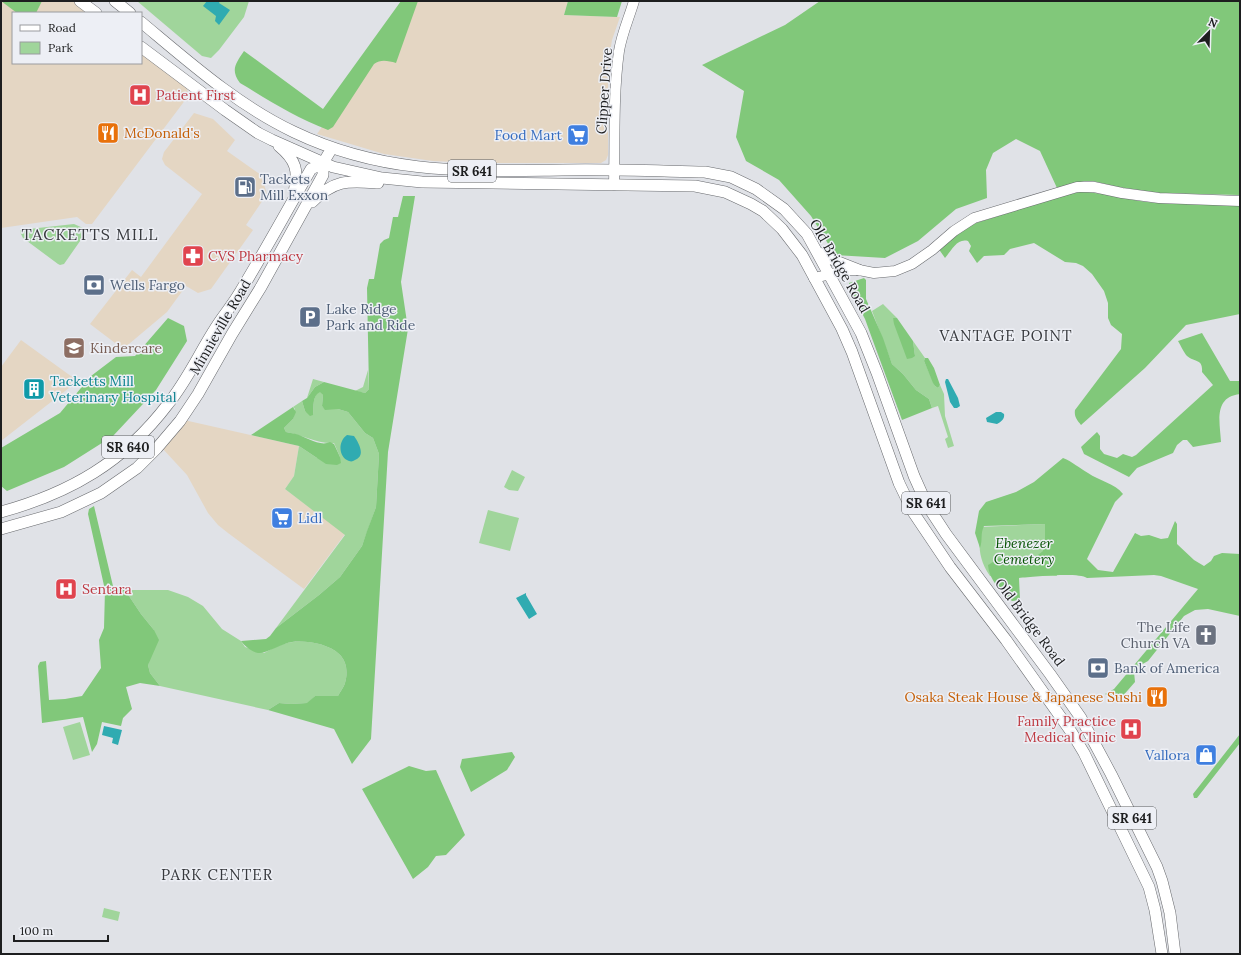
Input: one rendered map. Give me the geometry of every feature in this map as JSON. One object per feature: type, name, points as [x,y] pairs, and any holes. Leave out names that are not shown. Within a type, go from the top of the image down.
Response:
[{"type":"main road","points":[[80,1],[95,12]]},
{"type":"main road","points":[[115,1],[129,12]]},
{"type":"main road","name":"Old Bridge Road","points":[[142,23],[196,68],[258,113],[294,132],[332,148],[378,161],[435,169],[470,171],[615,170],[705,172],[725,176],[743,182],[772,199],[784,209],[803,229],[817,251],[851,314],[869,353],[914,476],[927,505],[946,534],[1081,718],[1111,774],[1157,867],[1162,881],[1170,913],[1175,954]]},
{"type":"main road","name":"Old Bridge Road","points":[[142,48],[240,121],[272,140],[323,163],[345,170],[369,176],[407,181],[695,186],[712,189],[738,197],[763,211],[782,228],[802,255],[842,329],[852,352],[899,483],[913,512],[950,567],[1059,713],[1084,754],[1149,887],[1155,910],[1162,954]]},
{"type":"main road","points":[[272,140],[288,155],[296,168],[297,181],[293,200]]},
{"type":"main road","name":"Minnieville Road","points":[[1,530],[61,512],[101,493],[137,468],[157,448],[180,421],[198,394],[261,287],[323,175],[323,163],[332,148]]},
{"type":"main road","name":"Minnieville Road","points":[[1,512],[48,497],[98,471],[114,459],[156,419],[181,386],[213,332],[239,294],[311,168],[323,163]]},
{"type":"main road","points":[[304,209],[325,190],[339,183],[385,183],[407,181]]},
{"type":"main road","points":[[817,251],[833,260],[859,270]]},
{"type":"street","name":"Clipper Drive","points":[[614,185],[615,106],[618,63],[623,34],[634,1]]},
{"type":"street","points":[[814,278],[848,270],[885,273],[903,268],[912,264],[932,250],[954,230],[974,218],[1077,187],[1094,187],[1122,193],[1165,198],[1240,201]]},
{"type":"shaded area","points":[[1,1],[75,1],[91,12],[12,12],[12,64],[142,64],[142,54],[187,88],[188,94],[186,99],[92,224],[86,224],[77,217],[1,228]]},
{"type":"shaded area","points":[[415,1],[568,1],[564,15],[620,17],[612,40],[608,65],[608,155],[606,160],[601,163],[475,163],[433,161],[384,154],[317,134],[377,48]]},
{"type":"shaded area","points":[[194,113],[213,119],[235,140],[227,151],[261,175],[267,194],[246,225],[253,230],[211,289],[198,293],[186,286],[167,312],[123,349],[90,324],[132,270],[141,277],[202,194],[165,165],[162,159],[164,152]]},
{"type":"shaded area","points":[[21,340],[75,379],[69,388],[1,441],[1,367]]},
{"type":"shaded area","points":[[184,420],[299,446],[294,476],[285,489],[345,534],[304,589],[228,533],[218,525],[208,513],[187,475],[162,448]]},
{"type":"green space","points":[[1,1],[42,1],[36,12],[16,12]]},
{"type":"green space","points":[[137,1],[249,1],[244,17],[219,50],[211,58],[202,56]]},
{"type":"green space","points":[[401,1],[418,1],[396,63],[382,61],[374,64],[333,127],[328,130],[305,120],[240,83],[235,74],[235,67],[244,51],[323,109]]},
{"type":"green space","points":[[568,1],[622,1],[617,17],[564,15]]},
{"type":"green space","points":[[820,1],[1240,1],[1240,195],[1159,193],[1118,187],[1093,181],[1084,181],[1057,188],[1040,151],[1016,139],[993,153],[986,170],[987,198],[956,209],[918,241],[885,258],[835,255],[811,216],[779,180],[746,161],[736,137],[744,91],[702,65],[785,25]]},
{"type":"green space","points":[[1080,192],[1097,193],[1138,201],[1159,203],[1240,205],[1240,314],[1186,325],[1145,368],[1081,425],[1075,417],[1075,410],[1121,349],[1122,334],[1111,325],[1108,318],[1108,303],[1104,291],[1092,274],[1083,266],[1076,263],[1065,262],[1034,243],[1010,249],[1004,255],[984,256],[977,263],[969,251],[971,246],[968,241],[961,241],[958,243],[952,248],[945,258],[938,248],[967,226],[1061,196]]},
{"type":"green space","points":[[403,196],[415,196],[401,282],[408,329],[388,452],[371,739],[352,764],[334,729],[268,710],[279,703],[307,703],[315,696],[338,696],[346,679],[346,667],[342,657],[335,651],[323,645],[310,642],[288,643],[265,652],[258,653],[248,648],[241,641],[266,639],[270,636],[276,628],[340,577],[362,546],[376,507],[379,454],[373,438],[365,433],[348,412],[338,409],[325,410],[322,406],[323,395],[320,392],[317,394],[315,399],[313,415],[310,416],[305,411],[302,401],[307,398],[315,387],[324,382],[365,393],[369,389],[367,288],[369,279],[374,279],[380,244],[389,238],[393,217],[398,217]]},
{"type":"green space","points":[[74,224],[83,228],[85,234],[64,264],[60,265],[23,238],[20,232],[20,230]]},
{"type":"green space","points":[[864,278],[866,280],[866,299],[883,338],[892,364],[903,374],[916,390],[929,399],[932,408],[902,420],[865,319],[850,290],[849,283]]},
{"type":"green space","points":[[883,304],[897,318],[893,318],[915,356],[913,341],[925,358],[924,361],[935,386],[938,388],[940,385],[944,394],[945,416],[954,446],[948,448],[945,439],[948,437],[938,406],[932,408],[929,399],[916,390],[903,374],[892,364],[872,311]]},
{"type":"green space","points":[[168,318],[184,326],[187,341],[156,390],[113,436],[64,467],[7,491],[1,486],[1,448],[60,413],[91,376],[116,357],[135,356]]},
{"type":"green space","points":[[893,318],[897,318],[913,341],[915,356],[912,358],[907,359]]},
{"type":"green space","points":[[1202,333],[1230,381],[1240,381],[1240,394],[1231,396],[1222,405],[1219,419],[1221,442],[1193,447],[1187,440],[1183,440],[1177,445],[1173,453],[1137,468],[1129,477],[1084,454],[1081,447],[1097,432],[1100,436],[1100,449],[1104,454],[1117,458],[1123,454],[1132,457],[1136,455],[1213,385],[1202,372],[1200,363],[1187,356],[1178,341]]},
{"type":"green space","points":[[925,358],[928,358],[934,368],[940,385],[938,388],[933,383],[924,361]]},
{"type":"green space","points":[[368,370],[369,389],[365,393],[355,391],[363,387]]},
{"type":"green space","points":[[313,379],[324,382],[315,387],[307,398]]},
{"type":"green space","points":[[320,391],[323,395],[322,406],[325,409],[338,409],[348,412],[365,433],[373,438],[379,454],[376,507],[362,546],[340,577],[276,628],[345,535],[285,489],[294,476],[299,446],[317,458],[340,457],[334,443],[316,441],[286,432],[284,428],[293,419],[295,409],[293,407],[302,401],[305,411],[313,415],[315,398],[317,393]]},
{"type":"green space","points":[[293,407],[296,412],[293,419],[284,428],[286,432],[317,442],[330,442],[334,444],[341,463],[337,465],[326,464],[299,446],[251,435]]},
{"type":"green space","points":[[1063,458],[1092,476],[1116,487],[1123,494],[1115,502],[1087,559],[1098,570],[1113,572],[1135,533],[1141,536],[1149,535],[1161,539],[1168,538],[1175,521],[1177,524],[1177,544],[1194,560],[1204,566],[1211,561],[1214,556],[1222,553],[1240,554],[1240,616],[1208,609],[1195,610],[1184,616],[1148,661],[1139,666],[1134,672],[1135,682],[1121,698],[1115,699],[1105,694],[1114,689],[1198,589],[1154,575],[1087,578],[1074,575],[1044,576],[1019,578],[1020,600],[1012,601],[993,581],[988,565],[999,558],[1032,558],[1043,551],[1045,524],[984,526],[980,548],[975,533],[979,511],[986,502],[1016,492],[1034,482]]},
{"type":"green space","points":[[512,470],[525,477],[518,491],[509,490],[504,487]]},
{"type":"green space","points":[[94,506],[113,586],[125,590],[154,630],[159,640],[148,665],[150,673],[160,686],[140,683],[126,687],[132,709],[123,718],[121,726],[102,722],[97,744],[92,752],[83,717],[42,723],[38,666],[40,662],[46,661],[49,700],[82,696],[101,668],[99,640],[104,628],[105,590],[88,514],[89,509]]},
{"type":"green space","points":[[488,510],[519,518],[510,551],[479,543]]},
{"type":"green space","name":"Ebenezer Cemetery","points":[[1045,524],[1057,576],[990,576],[981,558],[979,541],[980,527]]},
{"type":"green space","points":[[125,590],[168,590],[188,597],[203,606],[222,629],[241,641],[245,647],[264,653],[289,643],[311,642],[323,645],[335,651],[344,660],[346,667],[346,679],[344,685],[338,696],[315,696],[308,703],[279,703],[268,710],[160,686],[150,673],[148,665],[154,630]]},
{"type":"green space","points":[[80,722],[90,755],[73,760],[63,727]]},
{"type":"green space","points":[[1240,734],[1240,743],[1197,798],[1194,798],[1193,794]]},
{"type":"green space","points":[[512,752],[515,757],[507,770],[471,792],[460,767],[462,759]]},
{"type":"green space","points":[[409,766],[426,771],[436,770],[465,835],[446,855],[436,856],[428,867],[413,879],[362,789]]},
{"type":"green space","points":[[104,908],[120,912],[118,921],[102,917]]},
{"type":"water","points":[[207,1],[220,1],[219,3],[230,10],[219,25],[215,21],[216,16],[203,6]]},
{"type":"water","points":[[946,379],[948,379],[958,398],[960,406],[957,408],[954,408],[950,402],[945,382]]},
{"type":"water","points":[[996,412],[1001,412],[1004,414],[1002,420],[997,424],[987,422],[986,418]]},
{"type":"water","points":[[347,435],[354,436],[358,442],[361,452],[358,458],[352,461],[345,459],[340,449],[342,441]]},
{"type":"water","points":[[526,593],[537,614],[529,619],[516,598]]},
{"type":"water","points":[[104,726],[122,730],[118,745],[112,743],[113,738],[102,735]]},
{"type":"place","name":"Patient First","points":[[140,95]]},
{"type":"place","name":"McDonald's","points":[[108,133]]},
{"type":"place","name":"Food Mart","points":[[578,135]]},
{"type":"place","name":"Tackets Mill Exxon","points":[[245,187]]},
{"type":"place","name":"CVS Pharmacy","points":[[193,256]]},
{"type":"place","name":"Wells Fargo","points":[[94,285]]},
{"type":"place","name":"Lake Ridge Park and Ride","points":[[310,317]]},
{"type":"place","name":"Kindercare","points":[[74,348]]},
{"type":"place","name":"Tacketts Mill Veterinary Hospital","points":[[34,389]]},
{"type":"place","name":"Lidl","points":[[282,518]]},
{"type":"place","name":"Sentara","points":[[66,589]]},
{"type":"place","name":"The Life Church VA","points":[[1206,635]]},
{"type":"place","name":"Bank of America","points":[[1098,668]]},
{"type":"place","name":"Osaka Steak House & Japanese Sushi","points":[[1157,697]]},
{"type":"place","name":"Family Practice Medical Clinic","points":[[1131,729]]},
{"type":"place","name":"Vallora","points":[[1206,755]]},
{"type":"district","name":"TACKETTS MILL","points":[[90,234]]},
{"type":"district","name":"VANTAGE POINT","points":[[1006,335]]},
{"type":"district","name":"PARK CENTER","points":[[217,874]]}]
